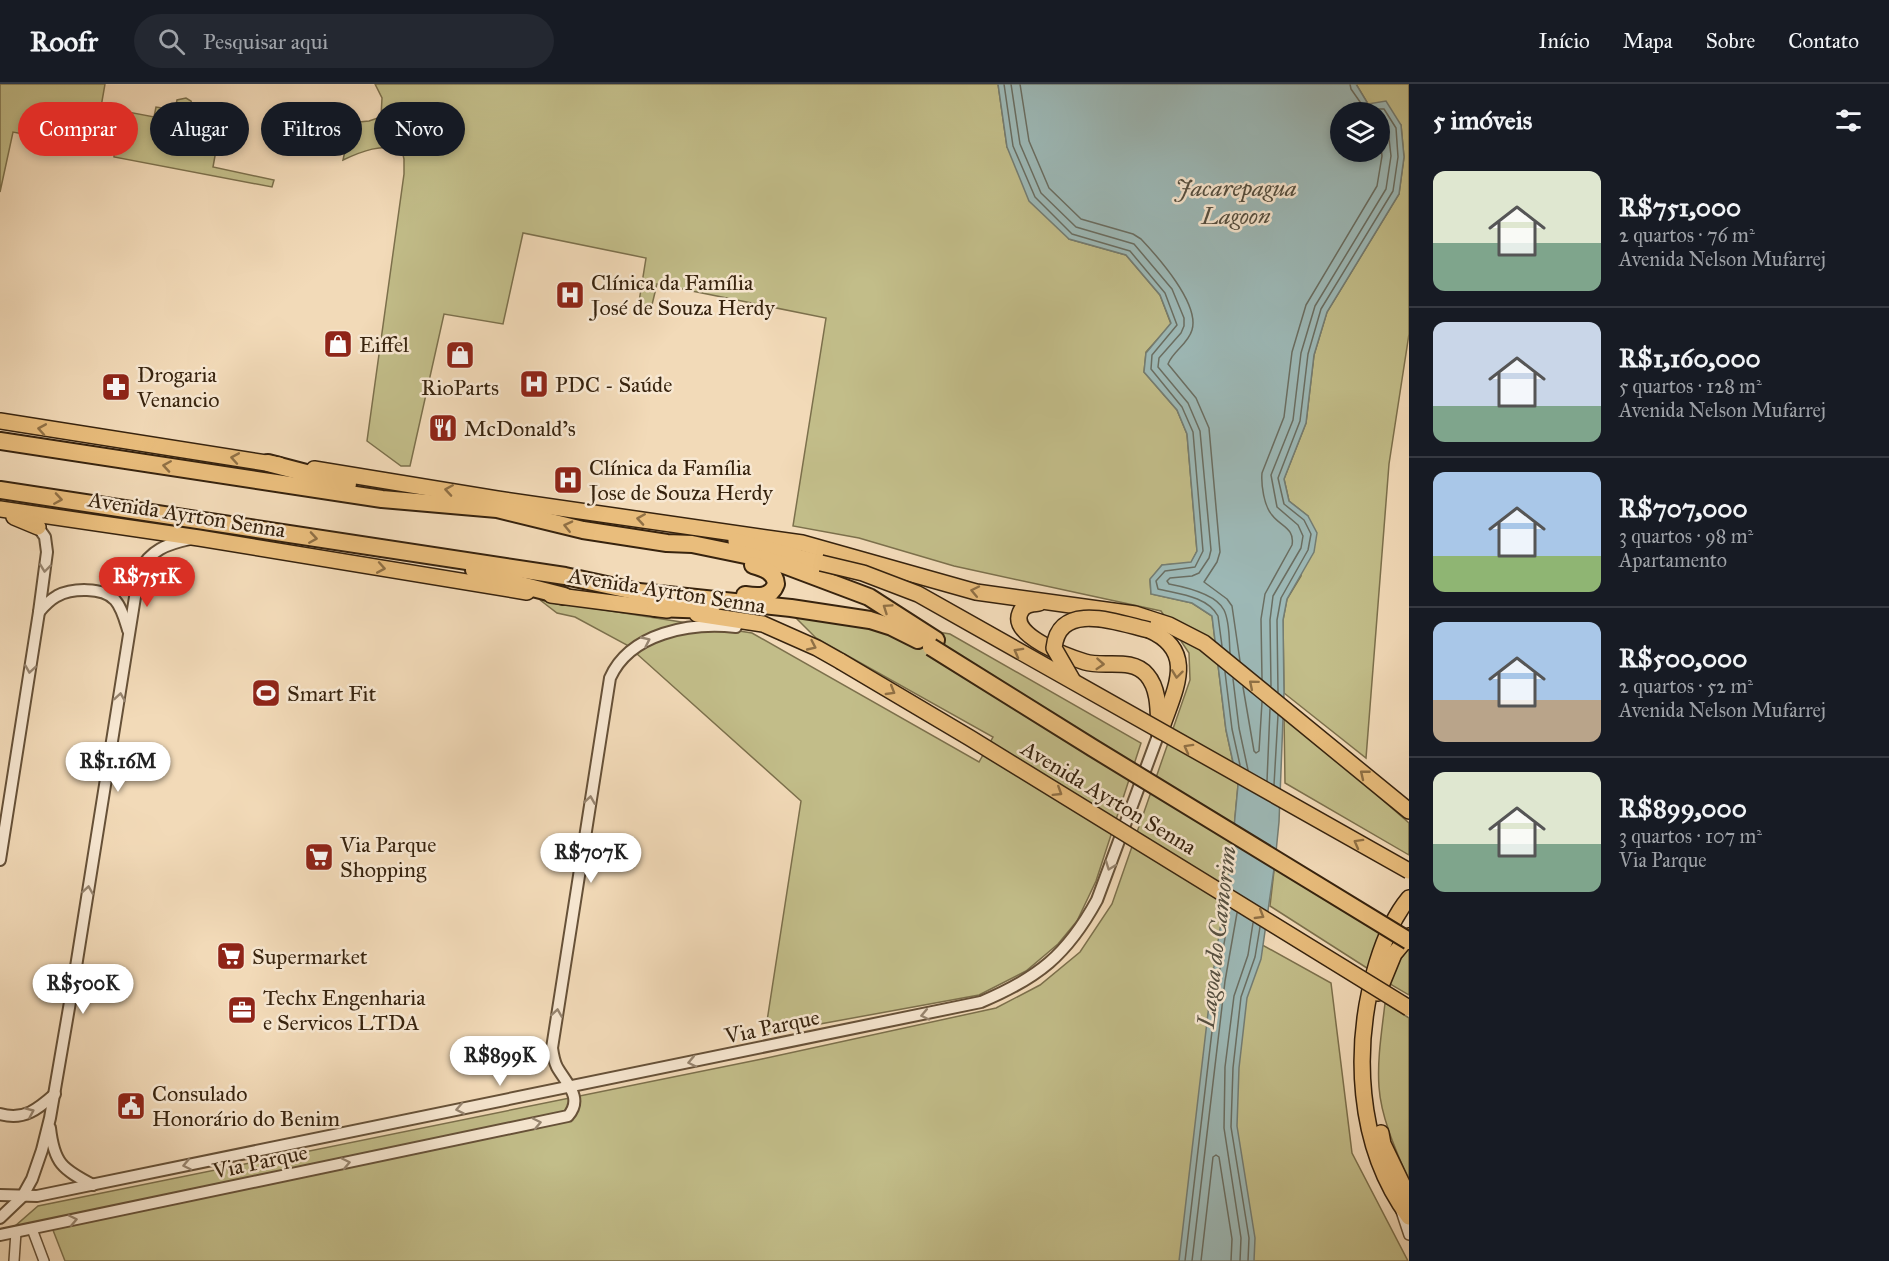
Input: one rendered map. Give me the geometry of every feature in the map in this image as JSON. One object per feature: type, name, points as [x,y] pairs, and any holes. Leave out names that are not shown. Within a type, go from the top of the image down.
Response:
[{"type":"highway","points":[[0,421],[497,499],[699,529],[738,532],[801,543],[975,592],[1010,598],[1054,601],[1155,620],[1191,635],[1217,654],[1409,811]]},
{"type":"highway","name":"Avenida Ayrton Senna","points":[[0,441],[382,499],[497,509],[583,530],[667,543],[692,544],[755,557],[810,574],[868,597],[1093,748],[1409,940]]},
{"type":"highway","points":[[268,464],[367,490],[382,499]]},
{"type":"highway","name":"Avenida Ayrton Senna","points":[[0,490],[565,576],[639,592],[791,608],[870,620],[934,643],[1409,928]]},
{"type":"highway","points":[[0,511],[38,527]]},
{"type":"highway","name":"Avenida Ayrton Senna","points":[[0,511],[199,538],[497,588],[763,624],[817,648],[970,738],[1409,1008]]},
{"type":"highway","points":[[699,529],[862,573],[918,594],[1409,872]]},
{"type":"highway","points":[[565,576],[620,579],[755,596],[768,595],[775,588],[775,578],[768,570],[667,543]]},
{"type":"highway","points":[[446,558],[494,577],[564,596]]},
{"type":"highway","points":[[1054,601],[1033,603],[1023,607],[1018,618],[1023,631],[1038,642],[1085,662],[1132,666],[1147,674],[1157,697],[1160,733]]},
{"type":"highway","points":[[655,608],[762,611],[791,608]]},
{"type":"highway","points":[[1074,684],[1054,648],[1057,633],[1072,620],[1084,618],[1149,630],[1161,635],[1172,646],[1178,659],[1176,683],[1160,733]]},
{"type":"highway","points":[[1403,1200],[1381,1167],[1371,1135],[1362,1075],[1362,1044],[1369,994],[1379,957],[1398,912],[1409,898]]},
{"type":"highway","points":[[1409,936],[1394,954],[1377,998],[1370,1062],[1383,1144],[1409,1217]]},
{"type":"street","points":[[0,860],[39,612],[46,552],[45,537],[38,527]]},
{"type":"street","points":[[0,1218],[22,1197],[32,1179],[50,1118],[137,579],[142,566],[158,549],[176,542],[199,538]]},
{"type":"street","points":[[39,612],[45,605],[62,594],[98,592],[116,601],[129,634]]},
{"type":"street","points":[[574,1100],[571,1087],[553,1059],[552,1048],[608,683],[612,674],[621,659],[633,647],[662,634],[698,627],[724,626],[787,635]]},
{"type":"street","name":"Via Parque","points":[[0,1195],[37,1196],[94,1185],[981,1002],[1034,976],[1067,947],[1083,926],[1097,900],[1160,733]]},
{"type":"street","points":[[561,1073],[589,1083]]},
{"type":"street","points":[[558,1089],[569,1094],[574,1100]]},
{"type":"street","points":[[0,1114],[24,1116],[36,1110],[55,1094]]},
{"type":"street","name":"Via Parque","points":[[0,1235],[565,1117],[572,1112],[574,1100]]},
{"type":"street","points":[[50,1118],[53,1150],[57,1157],[72,1173],[94,1185]]},
{"type":"street","points":[[1403,1200],[1409,1235]]},
{"type":"street","points":[[32,1229],[44,1261]]},
{"type":"street","points":[[14,1261],[16,1232]]},
{"type":"shaded area","points":[[0,84],[105,84],[102,102],[18,102],[18,133],[13,132],[0,192]]},
{"type":"shaded area","points":[[375,84],[998,84],[1007,147],[1069,239],[1126,255],[1160,295],[1171,324],[1146,352],[1144,372],[1177,410],[1187,434],[1197,551],[1191,563],[1162,565],[1150,580],[1151,594],[1192,603],[1212,616],[1226,730],[1238,785],[1231,860],[1221,922],[1331,983],[1352,1153],[1408,1261],[65,1261],[51,1225],[14,1227],[38,1206],[762,1059],[996,1008],[1040,985],[1080,952],[1112,904],[1190,680],[1189,653],[1161,611],[954,566],[859,538],[793,526],[826,318],[657,284],[651,309],[638,308],[646,258],[523,233],[503,324],[444,314],[410,466],[401,466],[367,441],[404,174],[403,156],[465,156],[465,102],[382,102]]},
{"type":"shaded area","points":[[1356,84],[1409,84],[1409,334],[1389,464],[1366,758],[1284,693],[1283,620],[1287,599],[1301,576],[1308,516],[1289,501],[1284,479],[1306,423],[1314,355],[1327,312],[1399,194],[1404,157],[1401,125],[1390,118],[1390,102],[1367,102]]},
{"type":"shaded area","points":[[186,98],[191,102],[177,102]]},
{"type":"shaded area","points":[[138,114],[150,116],[150,156],[215,156],[213,167],[274,180],[272,187],[114,157],[138,156]]},
{"type":"shaded area","points":[[374,119],[374,149],[362,152],[362,122]]},
{"type":"shaded area","points":[[540,600],[752,633],[979,762],[993,737],[816,638],[796,618],[861,619],[950,634],[1141,743],[1096,881],[1077,921],[1058,944],[1026,971],[979,995],[765,1034],[801,801],[627,645],[575,617],[557,613]]},
{"type":"shaded area","points":[[1284,714],[1409,823],[1409,855],[1285,783]]},
{"type":"shaded area","points":[[1275,862],[1383,926],[1370,970],[1270,906]]},
{"type":"shaded area","points":[[1409,948],[1409,995],[1390,984],[1399,961]]},
{"type":"shaded area","points":[[1385,1003],[1409,1018],[1409,1181],[1390,1135],[1380,1099],[1380,1045]]},
{"type":"water","name":"Jacarepagua Lagoon","points":[[998,84],[1356,84],[1367,102],[1330,102],[1330,162],[1390,162],[1390,107],[1401,125],[1404,157],[1399,194],[1327,312],[1314,355],[1306,423],[1284,479],[1289,501],[1308,516],[1317,533],[1314,552],[1287,599],[1283,620],[1284,693],[1279,822],[1261,959],[1247,998],[1239,1068],[1237,1126],[1255,1238],[1254,1261],[1179,1261],[1212,979],[1231,860],[1238,785],[1226,730],[1212,616],[1192,603],[1151,594],[1150,579],[1162,565],[1191,562],[1197,551],[1187,434],[1177,410],[1144,372],[1146,353],[1171,323],[1160,295],[1126,255],[1069,239],[1029,201],[1007,147]]},
{"type":"place","name":"Clínica da Família José de Souza Herdy","points":[[570,295]]},
{"type":"place","name":"Eiffel","points":[[338,344]]},
{"type":"place","name":"RioParts","points":[[460,355]]},
{"type":"place","name":"PDC - Saúde","points":[[534,384]]},
{"type":"place","name":"Drogaria Venancio","points":[[116,387]]},
{"type":"place","name":"McDonald's","points":[[443,428]]},
{"type":"place","name":"Clínica da Família Jose de Souza Herdy","points":[[568,480]]},
{"type":"place","name":"Smart Fit","points":[[266,693]]},
{"type":"place","name":"Via Parque Shopping","points":[[319,857]]},
{"type":"place","name":"Supermarket","points":[[231,956]]},
{"type":"place","name":"Techx Engenharia e Servicos LTDA","points":[[242,1010]]},
{"type":"place","name":"Consulado Honorário do Benim","points":[[131,1106]]},
{"type":"water label","name":"Lagoa do Camorim","points":[[1217,937]]}]
